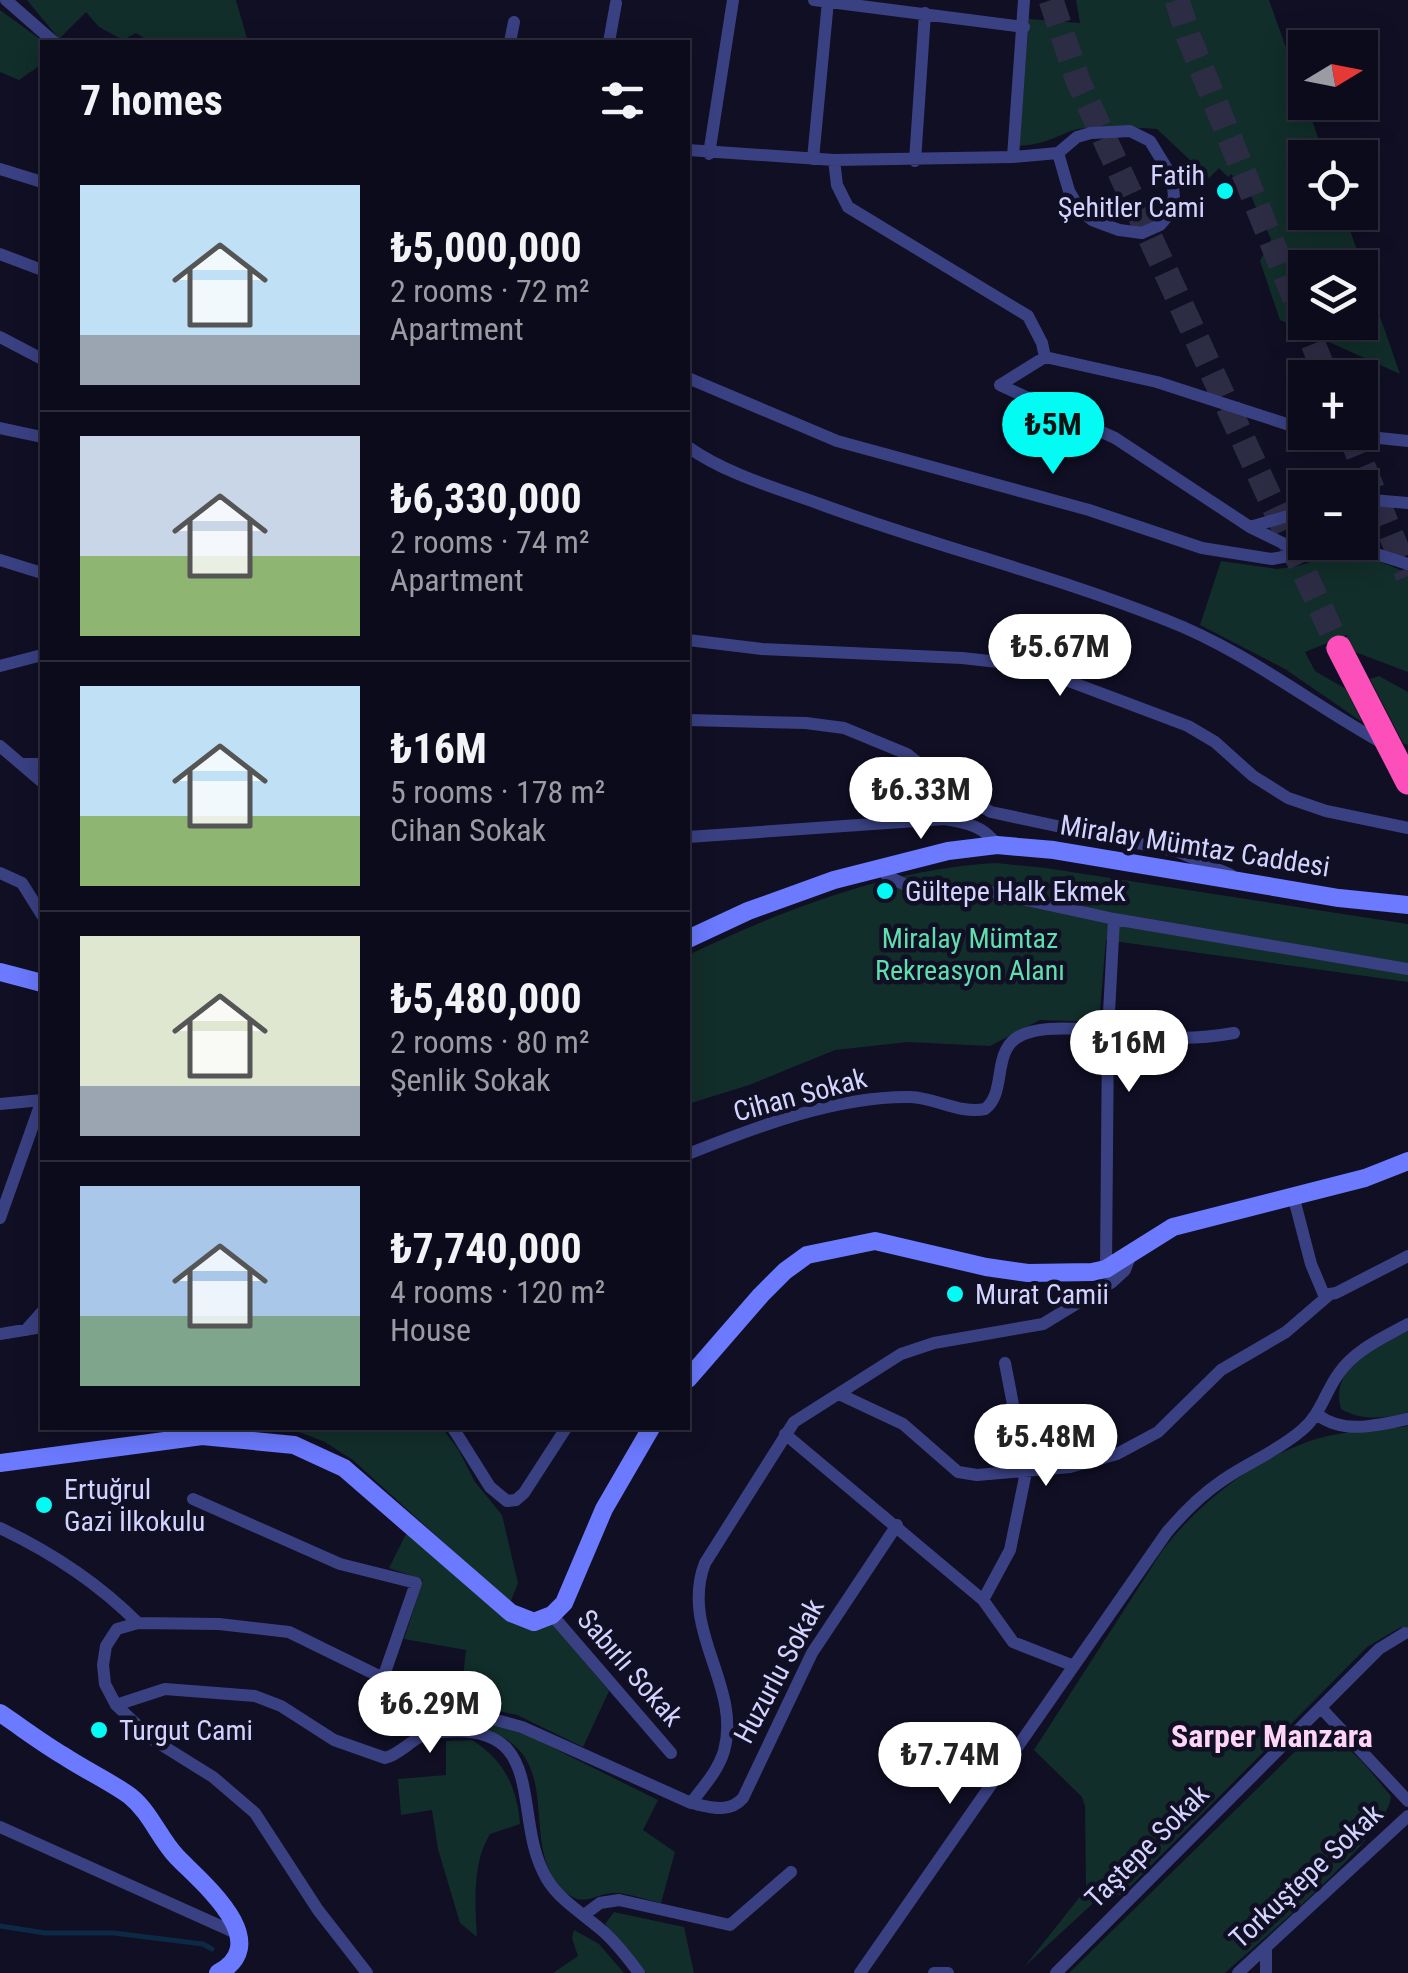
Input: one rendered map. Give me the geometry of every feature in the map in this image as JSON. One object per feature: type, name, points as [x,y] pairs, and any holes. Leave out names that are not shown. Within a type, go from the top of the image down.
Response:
[{"type":"highway","points":[[1339,648],[1408,782]]},
{"type":"main road","name":"Miralay Mümtaz Caddesi","points":[[690,938],[776,900],[882,867],[948,851],[997,845],[1054,850],[1253,884],[1408,905]]},
{"type":"main road","points":[[0,972],[40,982]]},
{"type":"main road","points":[[690,1378],[770,1286],[797,1260],[807,1256],[875,1241],[1014,1271],[1092,1272],[1106,1269],[1173,1226],[1365,1178],[1408,1161]]},
{"type":"main road","points":[[0,1462],[202,1436],[294,1445],[344,1468],[510,1613],[529,1622],[552,1615],[564,1603],[604,1510],[650,1430]]},
{"type":"main road","points":[[0,1712],[132,1798],[178,1858],[223,1903],[234,1919],[235,1956],[218,1973]]},
{"type":"street","points":[[6,0],[52,40]]},
{"type":"street","points":[[710,154],[732,0]]},
{"type":"street","points":[[814,0],[1024,26]]},
{"type":"street","points":[[1014,157],[1024,0]]},
{"type":"street","points":[[813,159],[828,1]]},
{"type":"street","points":[[609,40],[616,2]]},
{"type":"street","points":[[915,161],[925,13]]},
{"type":"street","points":[[510,40],[514,22]]},
{"type":"street","points":[[690,150],[834,160],[1014,157],[1058,152],[1077,137],[1117,130],[1142,136],[1158,151],[1172,177],[1174,197],[1166,218],[1152,230],[1134,233],[1092,220],[1080,210],[1069,191],[1058,152]]},
{"type":"street","points":[[834,160],[837,185],[848,207],[1028,316],[1042,342],[1044,357]]},
{"type":"street","points":[[0,169],[40,181]]},
{"type":"street","points":[[0,254],[40,269]]},
{"type":"street","points":[[0,336],[40,358]]},
{"type":"street","points":[[1288,424],[1157,382],[1044,357],[1000,385],[1115,438],[1250,527],[1288,546]]},
{"type":"street","points":[[690,379],[837,442],[1070,504],[1202,548],[1272,559],[1288,557]]},
{"type":"street","points":[[0,428],[40,437]]},
{"type":"street","points":[[1378,438],[1408,442]]},
{"type":"street","points":[[690,450],[758,482],[884,528],[1112,600],[1200,634],[1290,683],[1408,758]]},
{"type":"street","points":[[1378,500],[1408,503]]},
{"type":"street","points":[[1250,527],[1288,516]]},
{"type":"street","points":[[1378,554],[1408,564]]},
{"type":"street","points":[[0,560],[40,572]]},
{"type":"street","points":[[690,640],[762,649],[962,658],[1026,665],[1188,726],[1288,798],[1326,811],[1408,828]]},
{"type":"street","points":[[0,666],[40,656]]},
{"type":"street","points":[[690,720],[806,723],[844,728],[908,754],[953,791],[992,812],[1179,852],[1253,884]]},
{"type":"street","points":[[0,746],[40,780]]},
{"type":"street","points":[[22,764],[40,764]]},
{"type":"street","points":[[690,837],[945,819],[973,825],[997,845]]},
{"type":"street","points":[[882,867],[887,876],[906,885],[985,891],[1114,919],[1408,969]]},
{"type":"street","points":[[0,873],[22,883],[40,913]]},
{"type":"street","points":[[1106,1269],[1108,1032],[1114,919]]},
{"type":"street","name":"Cihan Sokak","points":[[690,1153],[780,1122],[876,1099],[913,1097],[968,1111],[986,1109],[994,1098],[1004,1054],[1021,1036],[1043,1030],[1190,1038],[1234,1033]]},
{"type":"street","points":[[0,1104],[40,1100]]},
{"type":"street","points":[[1,1212],[40,1105]]},
{"type":"street","points":[[1294,1195],[1311,1264],[1324,1295],[1329,1296]]},
{"type":"street","points":[[367,1973],[318,1910],[255,1812],[213,1778],[152,1739],[116,1705],[105,1684],[103,1655],[117,1629],[138,1623],[219,1624],[289,1632],[434,1703],[522,1727],[691,1804],[718,1766],[726,1737],[719,1682],[698,1611],[699,1580],[705,1563],[794,1422],[888,1361],[916,1348],[1043,1324],[1112,1282],[1125,1270],[1131,1254]]},
{"type":"street","points":[[839,1394],[904,1424],[958,1472],[1026,1472],[1098,1461],[1134,1447],[1172,1421],[1222,1370],[1286,1332],[1329,1296],[1408,1256]]},
{"type":"street","points":[[24,1332],[40,1314]]},
{"type":"street","points":[[860,1973],[1153,1548],[1183,1513],[1224,1479],[1283,1446],[1318,1415],[1333,1382],[1350,1360],[1408,1324]]},
{"type":"street","points":[[0,1334],[40,1328]]},
{"type":"street","points":[[982,1600],[994,1585],[1010,1550],[1026,1472],[1004,1363]]},
{"type":"street","points":[[1318,1415],[1327,1422],[1351,1427],[1408,1419]]},
{"type":"street","points":[[454,1430],[490,1488],[508,1501],[524,1493],[565,1430]]},
{"type":"street","points":[[785,1434],[982,1600],[1013,1642],[1074,1666]]},
{"type":"street","points":[[193,1499],[340,1564],[416,1583],[383,1678]]},
{"type":"street","name":"Huzurlu Sokak","points":[[691,1804],[721,1809],[738,1804],[743,1798],[812,1652],[897,1525]]},
{"type":"street","points":[[0,1528],[42,1548],[116,1602],[138,1623]]},
{"type":"street","name":"Sabırlı Sokak","points":[[552,1615],[671,1753]]},
{"type":"street","name":"Taştepe Sokak","points":[[1056,1973],[1379,1649],[1405,1633]]},
{"type":"street","points":[[116,1705],[165,1689],[256,1696],[281,1706],[334,1740],[385,1758],[430,1733],[480,1735],[504,1746],[514,1757],[524,1780],[540,1866],[556,1892],[620,1948],[639,1973]]},
{"type":"street","points":[[430,1733],[434,1703]]},
{"type":"street","points":[[1322,1709],[1408,1802]]},
{"type":"street","name":"Torkuştepe Sokak","points":[[1238,1973],[1408,1816]]},
{"type":"street","points":[[0,1827],[236,1933]]},
{"type":"street","points":[[584,1915],[600,1903],[618,1900],[730,1925],[791,1872]]},
{"type":"street","points":[[1266,1948],[1266,1973]]},
{"type":"street","points":[[934,1973],[948,1973]]},
{"type":"green space","points":[[27,0],[236,0],[247,40],[147,40],[136,33],[123,40],[99,27],[86,12],[59,39]]},
{"type":"green space","points":[[1076,0],[1269,0],[1288,53],[1288,120],[1312,120],[1319,140],[1288,140],[1288,230],[1350,230],[1357,250],[1288,250],[1288,324],[1280,320],[1260,261],[1271,239],[1248,190],[1231,174],[1228,177],[1219,168],[1209,178],[1157,129],[1086,128],[1019,146],[1029,19],[1080,23]]},
{"type":"green space","points":[[0,10],[41,40],[40,65],[19,80],[0,72]]},
{"type":"green space","points":[[1378,311],[1400,374],[1378,364],[1378,360],[1369,360],[1324,340],[1378,340]]},
{"type":"green space","points":[[1318,560],[1376,560],[1408,573],[1408,672],[1355,652],[1347,635],[1305,652],[1315,671],[1346,689],[1362,722],[1285,669],[1200,625],[1221,561],[1277,569]]},
{"type":"green space","points":[[1379,676],[1408,692],[1408,745],[1403,743],[1370,679]]},
{"type":"green space","name":"Miralay Mümtaz Rekreasyon Alanı","points":[[996,863],[1046,868],[1408,924],[1408,982],[1106,940],[1099,1022],[1040,1020],[990,1046],[908,1042],[835,1050],[749,1085],[690,1103],[690,954],[838,894],[916,873]]},
{"type":"green space","points":[[1408,1331],[1408,1414],[1366,1417],[1341,1409],[1339,1394],[1349,1369]]},
{"type":"green space","points":[[1408,1426],[1408,1635],[1401,1627],[1367,1647],[1122,1895],[1101,1896],[1025,1966],[1086,1889],[1082,1797],[1034,1750],[1162,1551],[1212,1499],[1272,1457],[1327,1436]]},
{"type":"green space","points":[[294,1430],[444,1430],[475,1482],[502,1515],[518,1583],[510,1603],[354,1461],[325,1442]]},
{"type":"green space","points":[[408,1530],[522,1627],[537,1628],[551,1622],[609,1691],[583,1747],[517,1715],[460,1703],[466,1650],[404,1639],[423,1580],[389,1568]]},
{"type":"green space","points":[[443,1718],[492,1721],[513,1728],[658,1800],[643,1830],[675,1852],[661,1903],[616,1893],[582,1900],[571,1896],[555,1880],[546,1860],[537,1793],[532,1771],[522,1753],[504,1738],[444,1724]]},
{"type":"green space","points":[[1318,1736],[1351,1751],[1391,1796],[1385,1813],[1369,1835],[1320,1888],[1225,1973],[1069,1973],[1308,1739]]},
{"type":"green space","points":[[472,1740],[493,1756],[507,1776],[520,1824],[490,1834],[484,1845],[476,1884],[477,1937],[460,1923],[438,1849],[432,1810],[401,1815],[398,1779],[446,1775],[446,1741]]},
{"type":"green space","points":[[614,1912],[684,1927],[694,1973],[646,1973],[605,1924]]},
{"type":"green space","points":[[574,1930],[599,1944],[624,1973],[553,1973],[578,1956],[572,1938]]},
{"type":"waterway","points":[[0,1926],[45,1933],[114,1933],[203,1944],[212,1949]]},
{"type":"tunnel","points":[[1051,0],[1078,81],[1339,648]]},
{"type":"tunnel","points":[[1177,0],[1320,360]]},
{"type":"tunnel","points":[[1356,450],[1408,576]]},
{"type":"place","name":"Fatih Şehitler Cami","points":[[1225,191]]},
{"type":"place","name":"Gültepe Halk Ekmek","points":[[885,891]]},
{"type":"place","name":"Murat Camii","points":[[955,1294]]},
{"type":"place","name":"Ertuğrul Gazi İlkokulu","points":[[44,1505]]},
{"type":"place","name":"Turgut Cami","points":[[99,1730]]},
{"type":"district","name":"Sarper Manzara","points":[[1272,1736]]}]
